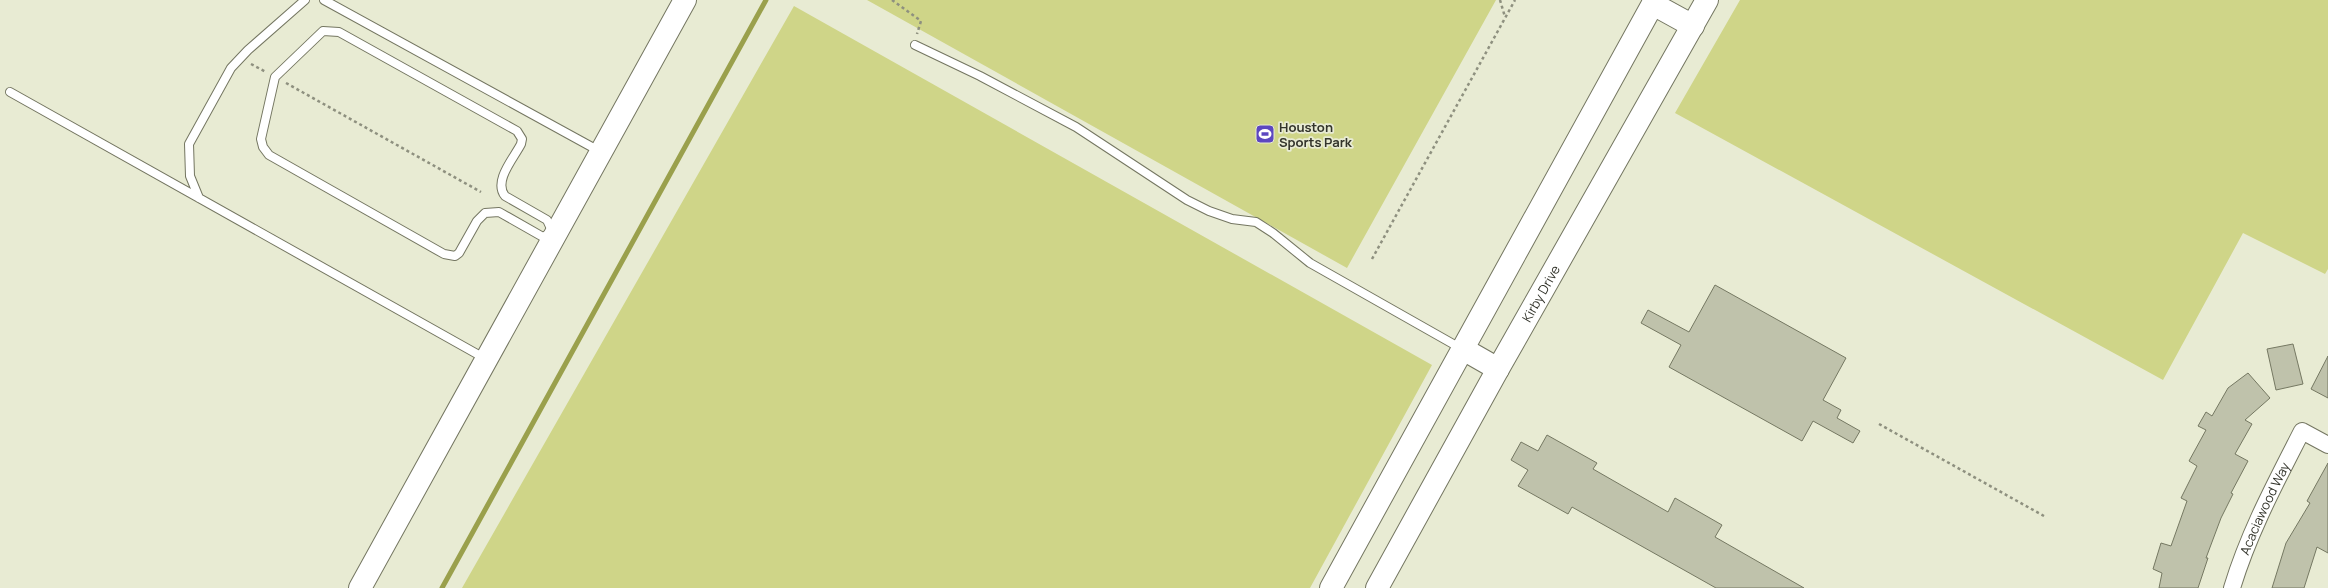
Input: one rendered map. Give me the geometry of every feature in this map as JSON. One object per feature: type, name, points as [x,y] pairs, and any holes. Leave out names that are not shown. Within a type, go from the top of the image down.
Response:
[{"type":"street","points":[[360,588],[486,360],[553,234],[601,152],[685,0]]},
{"type":"street","name":"Kirby Drive","points":[[1377,588],[1498,369],[1707,0]]},
{"type":"street","points":[[1331,588],[1463,349],[1651,1],[1693,26]]},
{"type":"street","points":[[1463,349],[1498,369]]},
{"type":"street","name":"Acaciawood Way","points":[[2232,588],[2259,514],[2302,430],[2328,445]]},
{"type":"lane","points":[[199,198],[190,176],[189,144],[231,68],[240,58],[305,0]]},
{"type":"lane","points":[[324,0],[601,152]]},
{"type":"lane","points":[[331,30],[339,32],[517,131],[522,138],[521,144],[504,176],[500,186],[501,191],[505,196],[548,220],[553,234],[543,237],[499,212],[485,213],[477,221],[459,253],[449,256],[269,155],[263,147],[261,139],[275,77],[323,31],[331,30]]},
{"type":"lane","points":[[914,44],[980,76],[1076,127],[1187,200],[1209,211],[1232,219],[1256,222],[1273,233],[1310,263],[1463,349]]},
{"type":"lane","points":[[10,92],[486,360]]},
{"type":"path","points":[[892,0],[921,21],[914,44]]},
{"type":"path","points":[[1500,0],[1505,18]]},
{"type":"path","points":[[1372,259],[1515,0]]},
{"type":"path","points":[[240,58],[481,192]]},
{"type":"path","points":[[1880,424],[2044,516]]},
{"type":"green space","name":"Houston Sports Park","points":[[867,0],[1496,0],[1347,268]]},
{"type":"green space","points":[[1740,0],[2328,0],[2328,269],[2325,274],[2243,233],[2163,380],[1675,113]]},
{"type":"green space","points":[[794,6],[1432,365],[1310,588],[462,588]]},
{"type":"building","points":[[1715,285],[1846,358],[1823,400],[1841,410],[1837,418],[1860,431],[1853,443],[1813,421],[1802,441],[1669,367],[1681,345],[1641,323],[1648,310],[1689,332]]},
{"type":"building","points":[[2293,344],[2303,384],[2276,390],[2267,349]]},
{"type":"building","points":[[2328,356],[2328,398],[2311,389]]},
{"type":"building","points":[[2248,373],[2270,398],[2245,420],[2252,424],[2235,454],[2248,461],[2231,493],[2233,494],[2221,518],[2206,558],[2208,558],[2198,588],[2159,588],[2162,573],[2153,569],[2161,543],[2171,546],[2187,501],[2181,498],[2197,466],[2189,461],[2206,430],[2198,426],[2206,412],[2212,416],[2228,388]]},
{"type":"building","points":[[1547,435],[1597,463],[1593,469],[1668,512],[1675,498],[1722,525],[1715,537],[1804,588],[1716,588],[1572,507],[1568,514],[1518,486],[1528,470],[1511,460],[1521,442],[1538,451]]},
{"type":"building","points":[[2328,463],[2328,553],[2317,547],[2304,588],[2272,588],[2286,543],[2310,503],[2307,501]]},
{"type":"waterway","points":[[442,588],[766,0]]},
{"type":"place","name":"Houston Sports Park","points":[[1265,134]]}]
